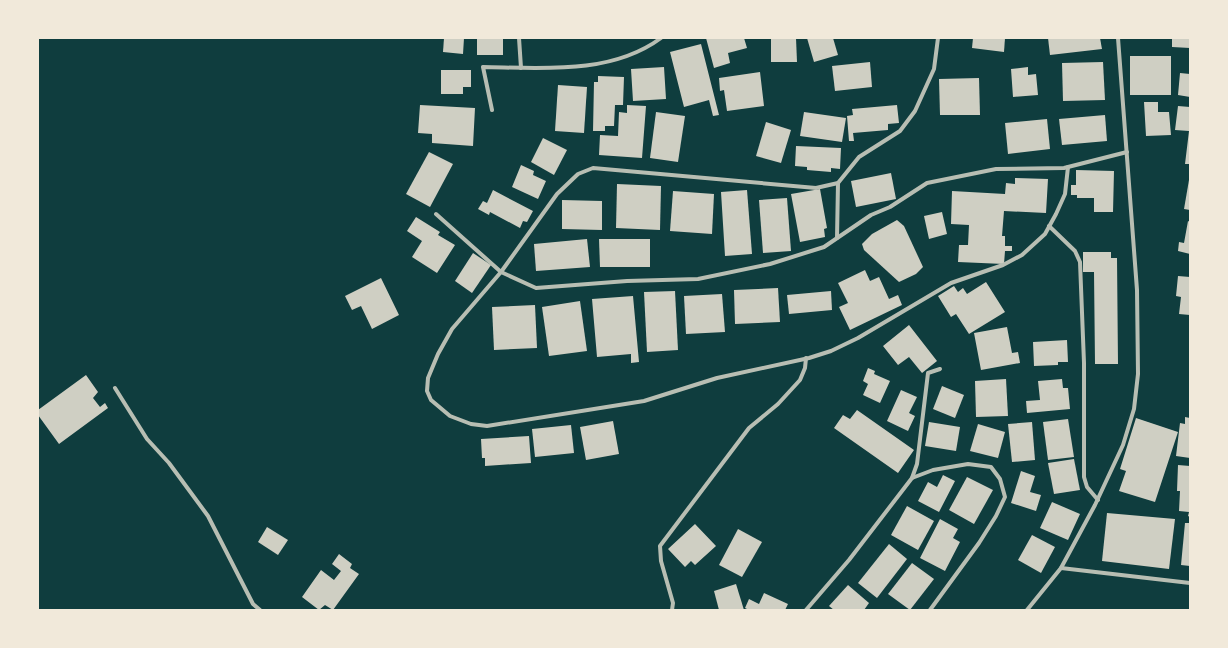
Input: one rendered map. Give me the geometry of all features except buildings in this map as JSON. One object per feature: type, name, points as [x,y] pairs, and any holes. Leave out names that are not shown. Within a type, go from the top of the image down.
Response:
[{"type":"street","points":[[519,38],[521,68]]},
{"type":"street","points":[[492,110],[482,67],[521,68],[599,64],[627,57],[661,38]]},
{"type":"street","points":[[837,238],[838,183],[859,157],[900,131],[915,112],[934,68],[938,38]]},
{"type":"street","points":[[1027,610],[1061,568],[1098,500],[1123,445],[1134,409],[1138,374],[1138,290],[1118,38]]},
{"type":"street","points":[[436,214],[501,272],[536,288],[627,281],[698,279],[770,264],[824,247],[871,215],[890,207],[927,183],[996,169],[1068,167],[1127,152]]},
{"type":"street","points":[[838,183],[816,188],[594,168],[578,174],[557,194],[501,272],[452,330],[438,354],[428,378],[427,391],[431,400],[450,416],[471,424],[487,426],[644,401],[716,378],[831,351],[858,338],[951,283],[1003,265],[1022,255],[1045,234],[1065,194],[1068,167]]},
{"type":"street","points":[[1049,226],[1075,251],[1080,262],[1084,363],[1084,477],[1087,487],[1098,500]]},
{"type":"street","points":[[672,610],[673,603],[661,561],[660,546],[749,428],[778,404],[800,380],[806,368],[806,358]]},
{"type":"street","points":[[806,610],[849,560],[912,478],[917,464],[928,373],[940,369]]},
{"type":"street","points":[[115,388],[147,439],[169,463],[208,516],[253,604],[260,610]]},
{"type":"street","points":[[912,478],[933,470],[968,464],[991,467],[1000,479],[1005,497],[996,516],[979,543],[930,610]]},
{"type":"street","points":[[1061,568],[1190,583]]}]
